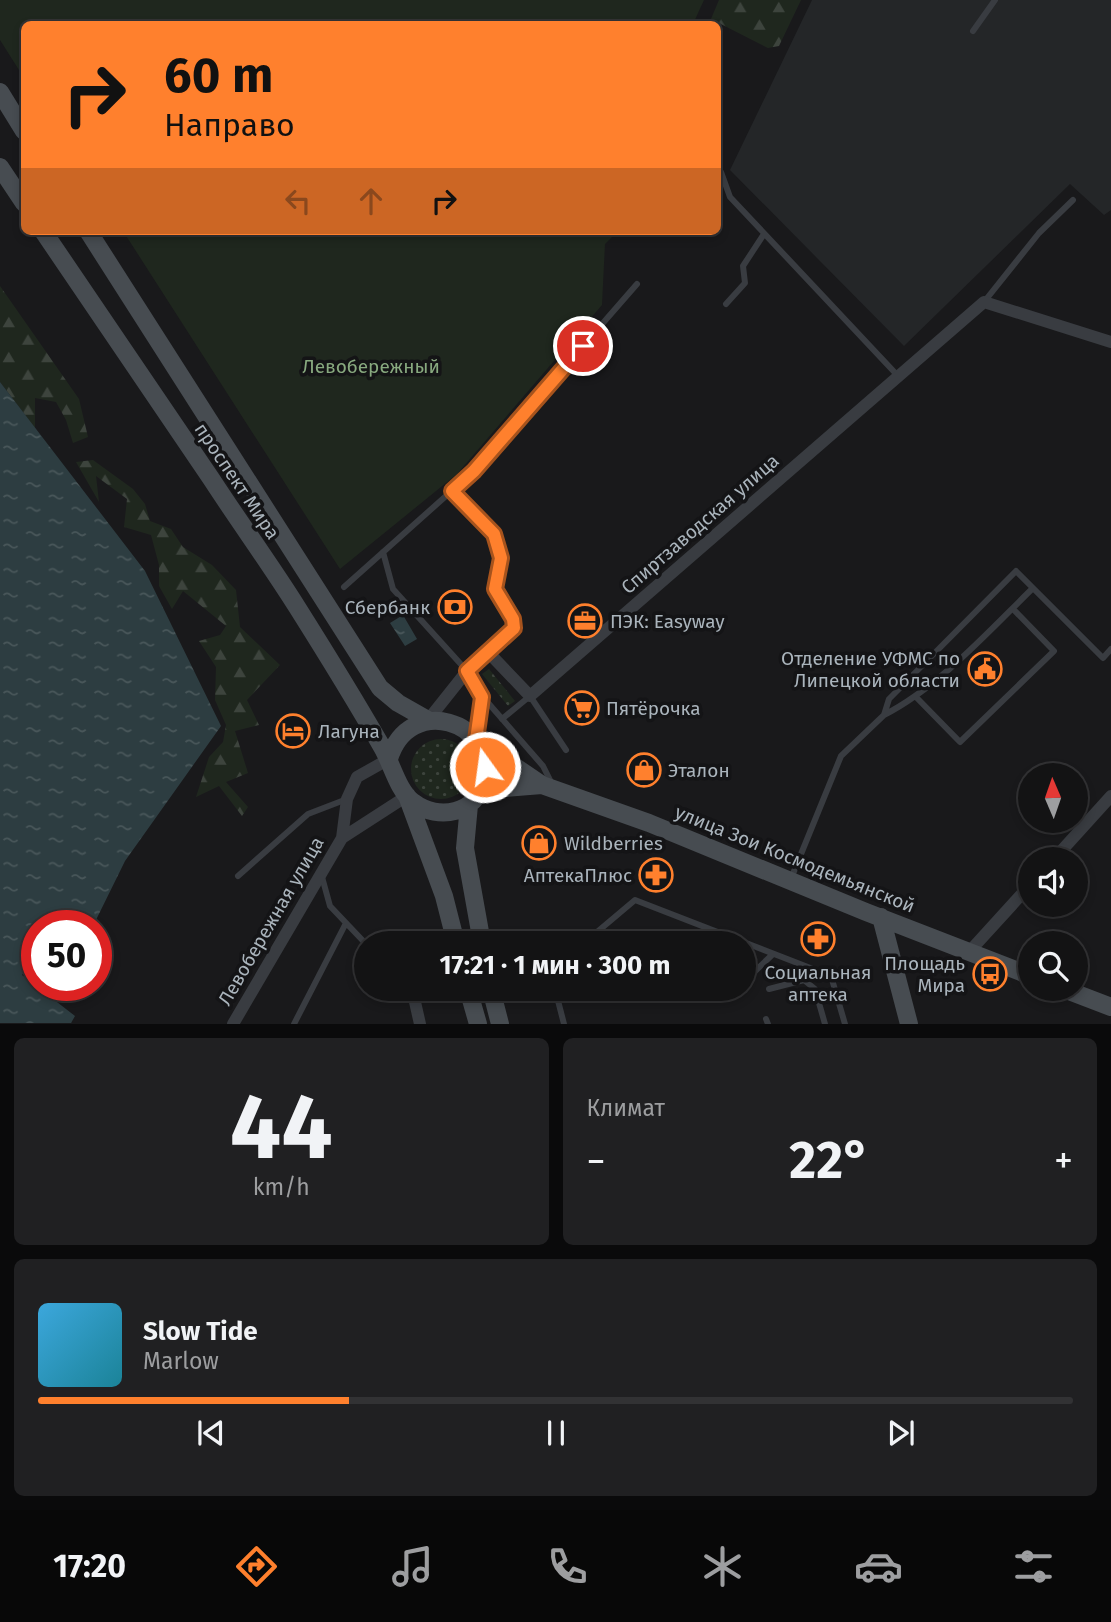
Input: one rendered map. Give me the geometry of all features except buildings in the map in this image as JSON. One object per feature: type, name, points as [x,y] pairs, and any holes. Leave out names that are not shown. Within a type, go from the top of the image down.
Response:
[{"type":"main road","points":[[0,92],[21,126]]},
{"type":"main road","points":[[0,167],[21,198]]},
{"type":"main road","name":"проспект Мира","points":[[46,235],[296,606],[389,759]]},
{"type":"main road","name":"проспект Мира","points":[[92,235],[380,688],[398,703],[428,720]]},
{"type":"main road","points":[[453,931],[407,796],[389,759],[402,735],[428,720],[454,724],[476,740],[483,754],[484,781],[474,799],[465,848],[480,931]]},
{"type":"main road","name":"улица Зои Космодемьянской","points":[[476,740],[549,787],[649,823],[1018,971]]},
{"type":"main road","name":"улица Зои Космодемьянской","points":[[474,799],[493,789],[549,787]]},
{"type":"main road","points":[[407,796],[424,809],[436,813],[457,811],[474,799]]},
{"type":"main road","points":[[881,917],[909,1024]]},
{"type":"main road","points":[[1088,998],[1111,1007]]},
{"type":"main road","points":[[471,1001],[478,1024]]},
{"type":"main road","points":[[494,1001],[500,1024]]},
{"type":"street","points":[[984,302],[1111,342]]},
{"type":"street","name":"Спиртзаводская улица","points":[[530,696],[984,302]]},
{"type":"street","points":[[428,720],[467,671],[489,653],[530,696]]},
{"type":"street","points":[[467,671],[482,697],[476,740]]},
{"type":"street","name":"Левобережная улица","points":[[233,1024],[342,838],[347,799],[357,777],[389,759]]},
{"type":"street","name":"Левобережная улица","points":[[342,838],[407,796]]},
{"type":"street","points":[[1066,847],[1106,809],[1111,796]]},
{"type":"street","points":[[969,952],[1018,898]]},
{"type":"street","points":[[415,1002],[420,1024]]},
{"type":"lane","points":[[973,31],[995,0]]},
{"type":"lane","points":[[721,172],[730,197],[899,377]]},
{"type":"lane","points":[[984,302],[1038,233],[1073,200]]},
{"type":"lane","points":[[726,304],[745,283],[743,266],[764,233]]},
{"type":"lane","points":[[344,587],[474,471],[637,284]]},
{"type":"lane","points":[[452,491],[494,534],[501,558],[495,589],[513,619],[514,628],[489,653]]},
{"type":"lane","points":[[383,552],[393,589],[467,671]]},
{"type":"lane","points":[[884,715],[889,699],[1016,571],[1103,658],[1111,649]]},
{"type":"lane","points":[[790,881],[841,756],[884,715],[916,697],[1013,609],[1033,587]]},
{"type":"lane","points":[[916,697],[960,743],[1054,651],[1013,609]]},
{"type":"lane","points":[[502,719],[530,696],[566,750]]},
{"type":"lane","points":[[482,697],[543,766],[549,787]]},
{"type":"lane","points":[[238,877],[308,814],[347,799]]},
{"type":"lane","points":[[321,876],[330,905],[354,931]]},
{"type":"lane","points":[[598,931],[635,900],[715,931]]},
{"type":"lane","points":[[294,1024],[346,923]]},
{"type":"lane","points":[[756,947],[831,976],[845,1024]]},
{"type":"lane","points":[[756,970],[774,954]]},
{"type":"lane","points":[[769,989],[804,980],[815,989],[825,1024]]},
{"type":"lane","points":[[558,1001],[564,1024]]},
{"type":"shaded area","points":[[812,0],[1111,0],[1111,210],[1104,215],[1070,184],[904,346],[730,170]]},
{"type":"green space","points":[[0,0],[704,0],[694,21],[21,21],[21,73],[0,40]]},
{"type":"green space","points":[[719,0],[801,0],[779,46],[768,48],[721,24],[721,21],[711,19]]},
{"type":"green space","name":"Левобережный","points":[[126,235],[614,235],[605,244],[602,305],[457,474],[340,569]]},
{"type":"green space","points":[[0,286],[79,399],[88,437],[73,443],[66,420],[56,402],[35,398],[35,428],[0,382]]},
{"type":"green space","points":[[93,460],[133,489],[145,504],[150,521],[171,529],[183,547],[212,565],[236,590],[240,627],[280,665],[247,700],[259,725],[235,731],[248,773],[226,782],[248,807],[242,816],[219,786],[196,797],[209,757],[223,742],[226,725],[215,700],[216,667],[199,641],[220,635],[226,626],[183,591],[172,609],[159,586],[159,565],[151,535],[124,527],[127,499],[96,476],[99,502],[76,462]]},
{"type":"green space","points":[[489,669],[515,701],[508,706],[482,674]]},
{"type":"green space","points":[[441,739],[462,748],[471,769],[462,790],[441,799],[420,790],[411,769],[420,748]]},
{"type":"water","points":[[0,382],[145,571],[221,726],[125,861],[101,910],[21,910],[21,1001],[56,1001],[75,1016],[71,1023],[0,1023]]},
{"type":"water","points":[[403,615],[417,639],[405,646],[390,623]]},
{"type":"place","name":"Сбербанк","points":[[455,607]]},
{"type":"place","name":"ПЭК: Easyway","points":[[585,621]]},
{"type":"place","name":"Отделение УФМС по Липецкой области","points":[[985,669]]},
{"type":"place","name":"Пятёрочка","points":[[582,708]]},
{"type":"place","name":"Лагуна","points":[[293,731]]},
{"type":"place","name":"Эталон","points":[[644,770]]},
{"type":"place","name":"Wildberries","points":[[539,843]]},
{"type":"place","name":"АптекаПлюс","points":[[656,875]]},
{"type":"place","name":"Социальная аптека","points":[[818,939]]},
{"type":"place","name":"Площадь Мира","points":[[990,974]]},
{"type":"route","points":[[485,767],[483,754],[476,740],[482,697],[467,671],[514,628],[513,619],[495,589],[501,558],[494,534],[452,491],[474,471],[583,346]]}]
